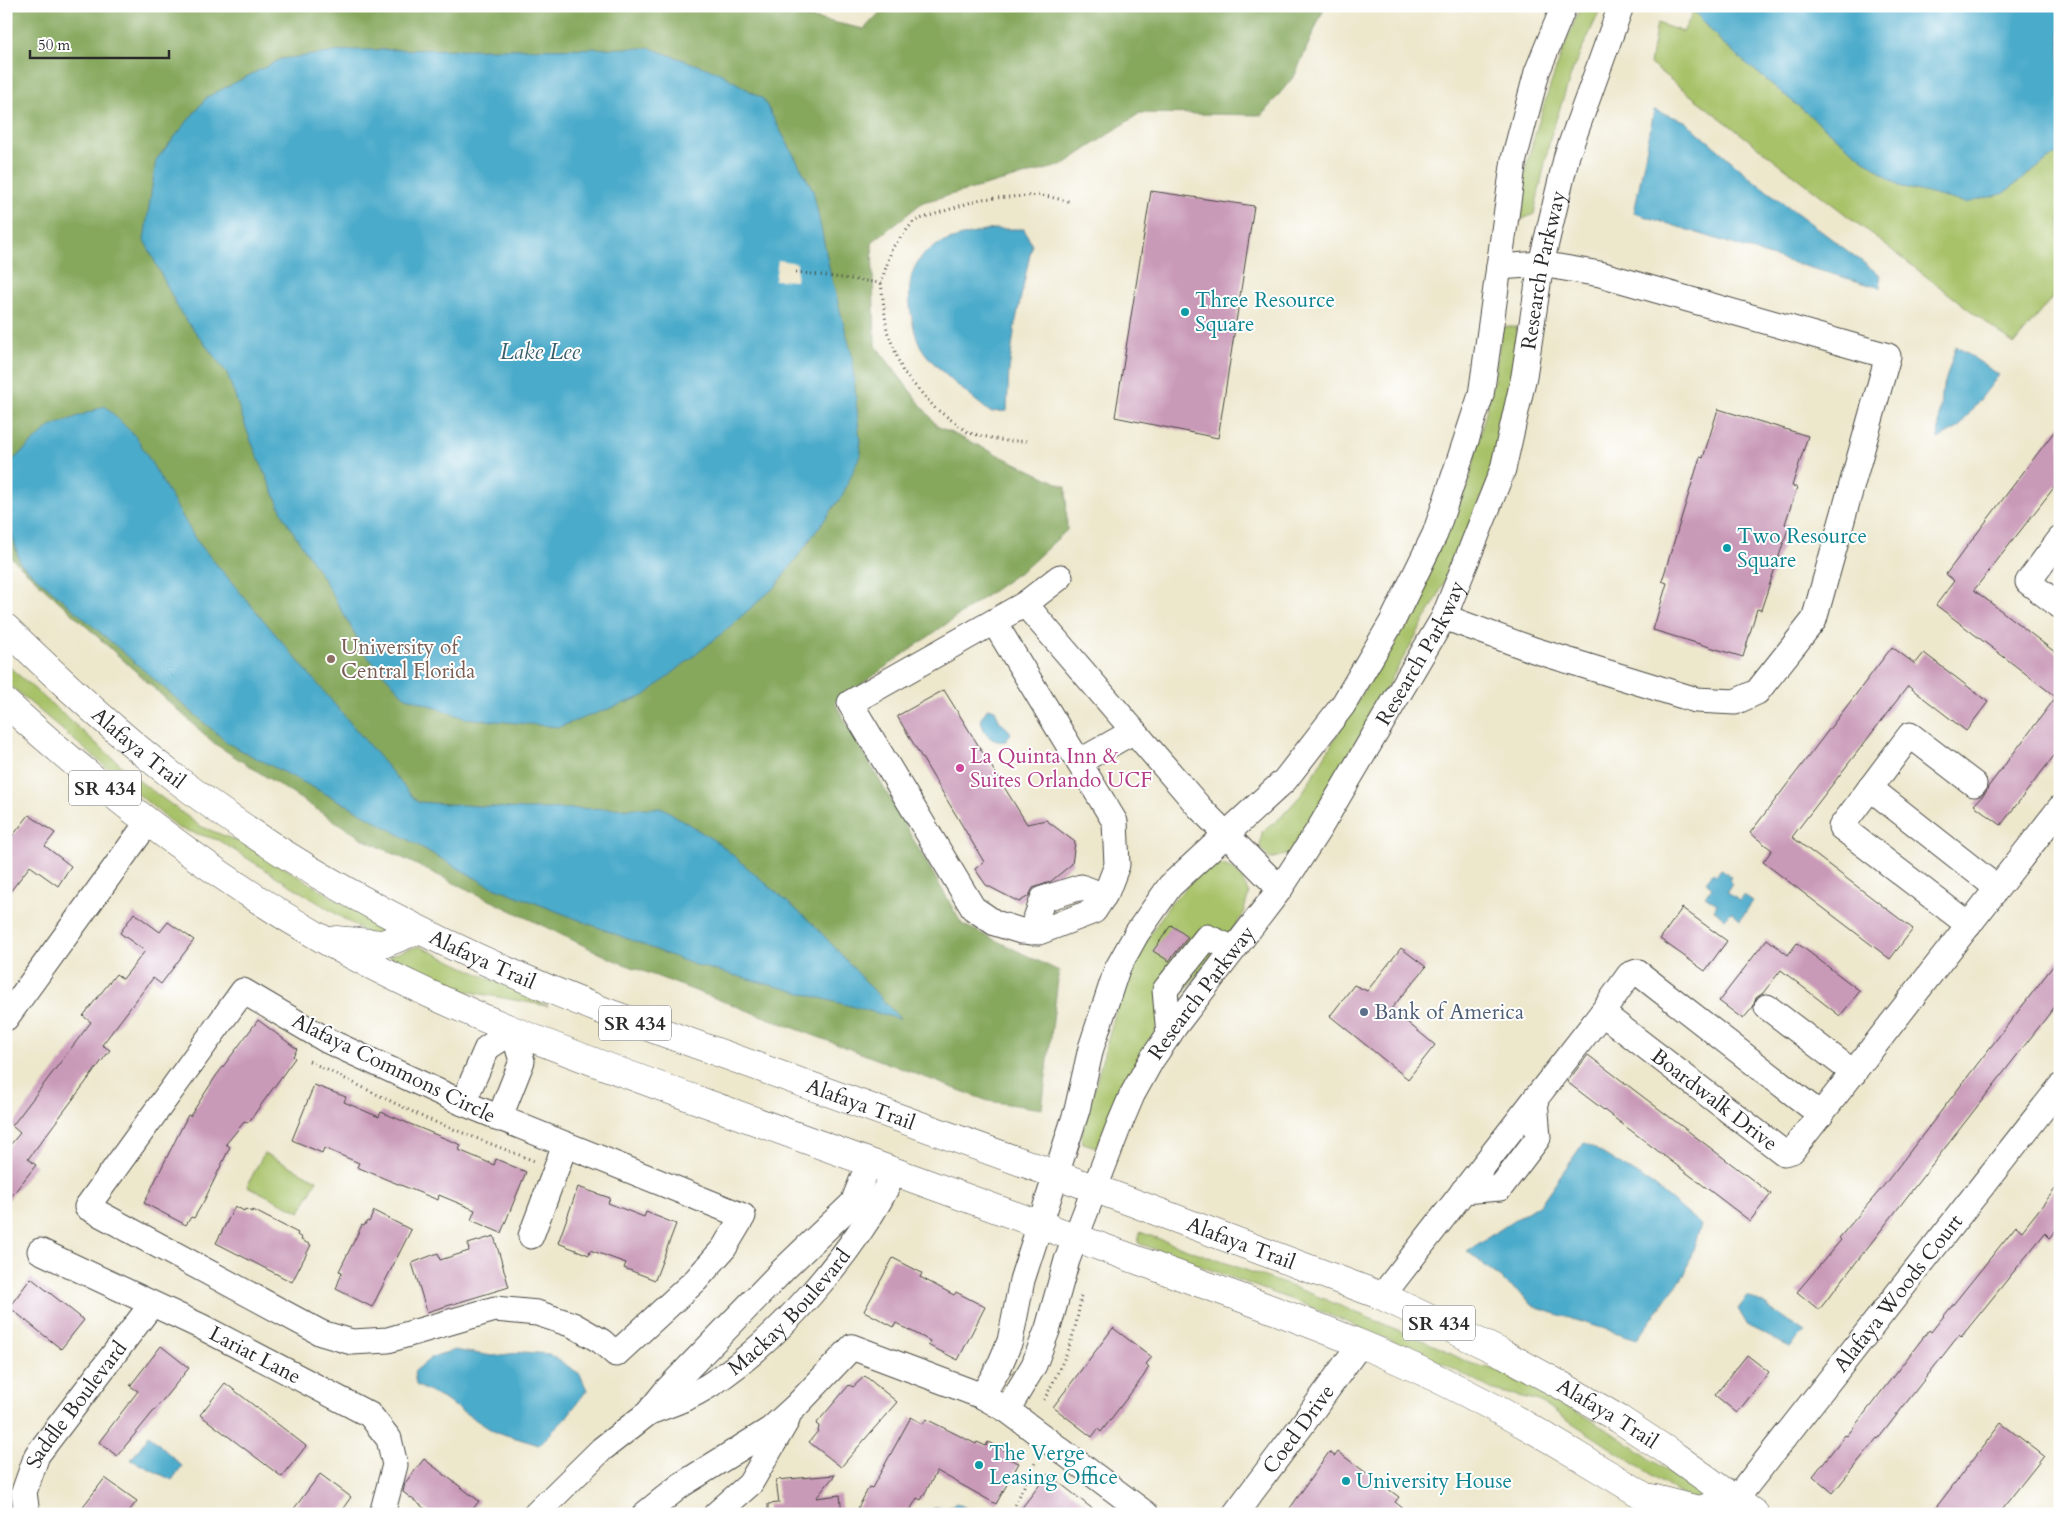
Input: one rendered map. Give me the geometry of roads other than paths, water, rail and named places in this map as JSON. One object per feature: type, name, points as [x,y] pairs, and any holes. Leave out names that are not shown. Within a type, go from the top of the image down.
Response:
[{"type":"main road","name":"Alafaya Trail","points":[[6,628],[99,717],[178,781],[282,853],[349,894],[418,930],[531,983],[609,1013],[1095,1189],[1382,1296],[1504,1354],[1619,1418],[1745,1506]]},
{"type":"main road","points":[[6,654],[63,683]]},
{"type":"main road","name":"SR 434","points":[[6,703],[66,758],[198,860],[258,900],[322,938],[448,1003],[583,1059],[1040,1224],[1360,1344],[1476,1397],[1648,1497],[1670,1514]]},
{"type":"main road","points":[[322,938],[383,944],[418,930]]},
{"type":"main road","points":[[1648,1497],[1699,1510],[1745,1506]]},
{"type":"street","name":"Research Parkway","points":[[982,1396],[999,1367],[1010,1341],[1022,1280],[1077,1110],[1091,1048],[1117,969],[1137,933],[1170,886],[1285,780],[1343,705],[1392,622],[1435,534],[1481,395],[1514,159],[1537,72],[1564,6]]},
{"type":"street","name":"Research Parkway","points":[[1007,1410],[1034,1365],[1048,1328],[1058,1286],[1132,1095],[1152,1059],[1169,1034],[1280,889],[1324,820],[1444,617],[1503,469],[1524,376],[1541,264],[1567,155],[1621,6]]},
{"type":"street","points":[[1444,617],[1534,650],[1696,700],[1734,702],[1757,692],[1814,620],[1888,356],[1600,274],[1541,264],[1499,267]]},
{"type":"street","points":[[2060,539],[2028,582],[2060,606]]},
{"type":"street","points":[[994,622],[1115,822],[1117,865],[1104,896],[1081,887],[1043,900],[1031,932],[995,923],[973,908],[850,703],[1025,604],[1060,577]]},
{"type":"street","points":[[1025,604],[1225,835],[1280,889]]},
{"type":"street","points":[[1078,762],[1134,731]]},
{"type":"street","points":[[1969,924],[1841,827],[1910,735],[1974,784]]},
{"type":"street","points":[[1870,788],[1997,888]]},
{"type":"street","name":"Boardwalk Drive","points":[[1602,1014],[1784,1153],[1792,1151],[2060,808]]},
{"type":"street","points":[[6,1018],[148,822]]},
{"type":"street","points":[[1382,1296],[1602,1014],[1629,974],[1637,972],[1821,1115]]},
{"type":"street","name":"Alafaya Commons Circle","points":[[243,991],[328,1041],[463,1103],[510,1124],[742,1216],[724,1248],[696,1280],[616,1354],[601,1341],[573,1325],[537,1313],[495,1309],[388,1340],[352,1342],[321,1333],[87,1207],[243,991]]},
{"type":"street","points":[[1767,1007],[1854,1073]]},
{"type":"street","points":[[463,1103],[487,1048],[513,1031],[522,1061],[510,1124]]},
{"type":"street","name":"Alafaya Woods Court","points":[[1745,1506],[2060,1087]]},
{"type":"street","points":[[1463,1191],[1500,1188],[1522,1160],[1538,1138],[1535,1099]]},
{"type":"street","points":[[1500,1143],[1522,1160]]},
{"type":"street","points":[[531,1236],[565,1145]]},
{"type":"street","name":"Mackay Boulevard","points":[[536,1514],[602,1449],[648,1413],[665,1392],[783,1270],[853,1203],[869,1163]]},
{"type":"street","name":"Mackay Boulevard","points":[[648,1413],[696,1393],[736,1368],[763,1343],[805,1299],[846,1250],[870,1217],[894,1172]]},
{"type":"street","name":"Lariat Lane","points":[[40,1251],[202,1327],[370,1415],[389,1439],[395,1465],[382,1514]]},
{"type":"street","name":"Saddle Boulevard","points":[[27,1514],[24,1492],[37,1455],[152,1304]]},
{"type":"street","name":"Coed Drive","points":[[1235,1514],[1360,1344]]},
{"type":"street","points":[[645,1514],[681,1485],[770,1429],[795,1407],[852,1347],[982,1396],[1007,1410],[1146,1514]]},
{"type":"street","points":[[716,1514],[750,1484],[795,1407]]},
{"type":"water","points":[[1694,6],[2060,6],[2060,151],[2002,194],[1966,203],[1899,186],[1848,147],[1724,45],[1694,11]]},
{"type":"water","name":"Lake Lee","points":[[650,48],[720,73],[763,99],[813,190],[831,276],[852,355],[861,453],[842,496],[776,586],[720,635],[644,696],[559,727],[464,718],[404,696],[368,657],[324,580],[285,519],[250,439],[227,373],[180,312],[144,240],[156,160],[207,97],[281,59],[351,50]]},
{"type":"water","points":[[1654,110],[1685,121],[1758,184],[1880,275],[1881,288],[1783,260],[1634,213]]},
{"type":"water","points":[[994,229],[1024,229],[1032,245],[1015,325],[1009,370],[1007,411],[990,412],[951,379],[925,353],[915,331],[911,313],[910,291],[912,274],[919,260],[929,250],[957,237]]},
{"type":"water","points":[[1956,346],[1999,375],[1958,428],[1938,439],[1941,395]]},
{"type":"water","points":[[105,406],[137,438],[196,540],[417,802],[525,809],[663,808],[720,844],[814,925],[900,1019],[695,965],[484,883],[351,807],[229,744],[20,563],[6,512],[6,466],[50,427]]},
{"type":"water","points":[[988,708],[995,710],[1000,722],[1009,730],[1011,734],[1006,741],[996,741],[985,732],[981,718]]},
{"type":"water","points":[[1721,868],[1731,877],[1729,880],[1732,883],[1727,891],[1739,901],[1744,895],[1753,901],[1740,920],[1731,912],[1725,919],[1714,910],[1717,904],[1705,896],[1712,887],[1706,882],[1713,873],[1716,875]]},
{"type":"water","points":[[1584,1142],[1652,1184],[1701,1225],[1685,1274],[1637,1339],[1537,1308],[1467,1251],[1541,1203]]},
{"type":"water","points":[[1748,1296],[1805,1332],[1790,1347],[1748,1326],[1738,1309]]},
{"type":"water","points":[[454,1350],[493,1356],[525,1352],[549,1354],[580,1374],[587,1390],[565,1419],[539,1445],[493,1431],[445,1400],[416,1385],[414,1372],[432,1357]]},
{"type":"water","points":[[149,1435],[182,1466],[172,1480],[131,1460]]},
{"type":"water","points":[[956,1503],[978,1514],[930,1514],[934,1507],[948,1508]]},
{"type":"place","name":"Three Resource Square","points":[[1185,312]]},
{"type":"place","name":"Two Resource Square","points":[[1727,548]]},
{"type":"place","name":"University of Central Florida","points":[[331,659]]},
{"type":"place","name":"La Quinta Inn & Suites Orlando UCF","points":[[960,768]]},
{"type":"place","name":"Bank of America","points":[[1364,1012]]},
{"type":"place","name":"The Verge Leasing Office","points":[[979,1465]]},
{"type":"place","name":"University House","points":[[1346,1481]]}]
